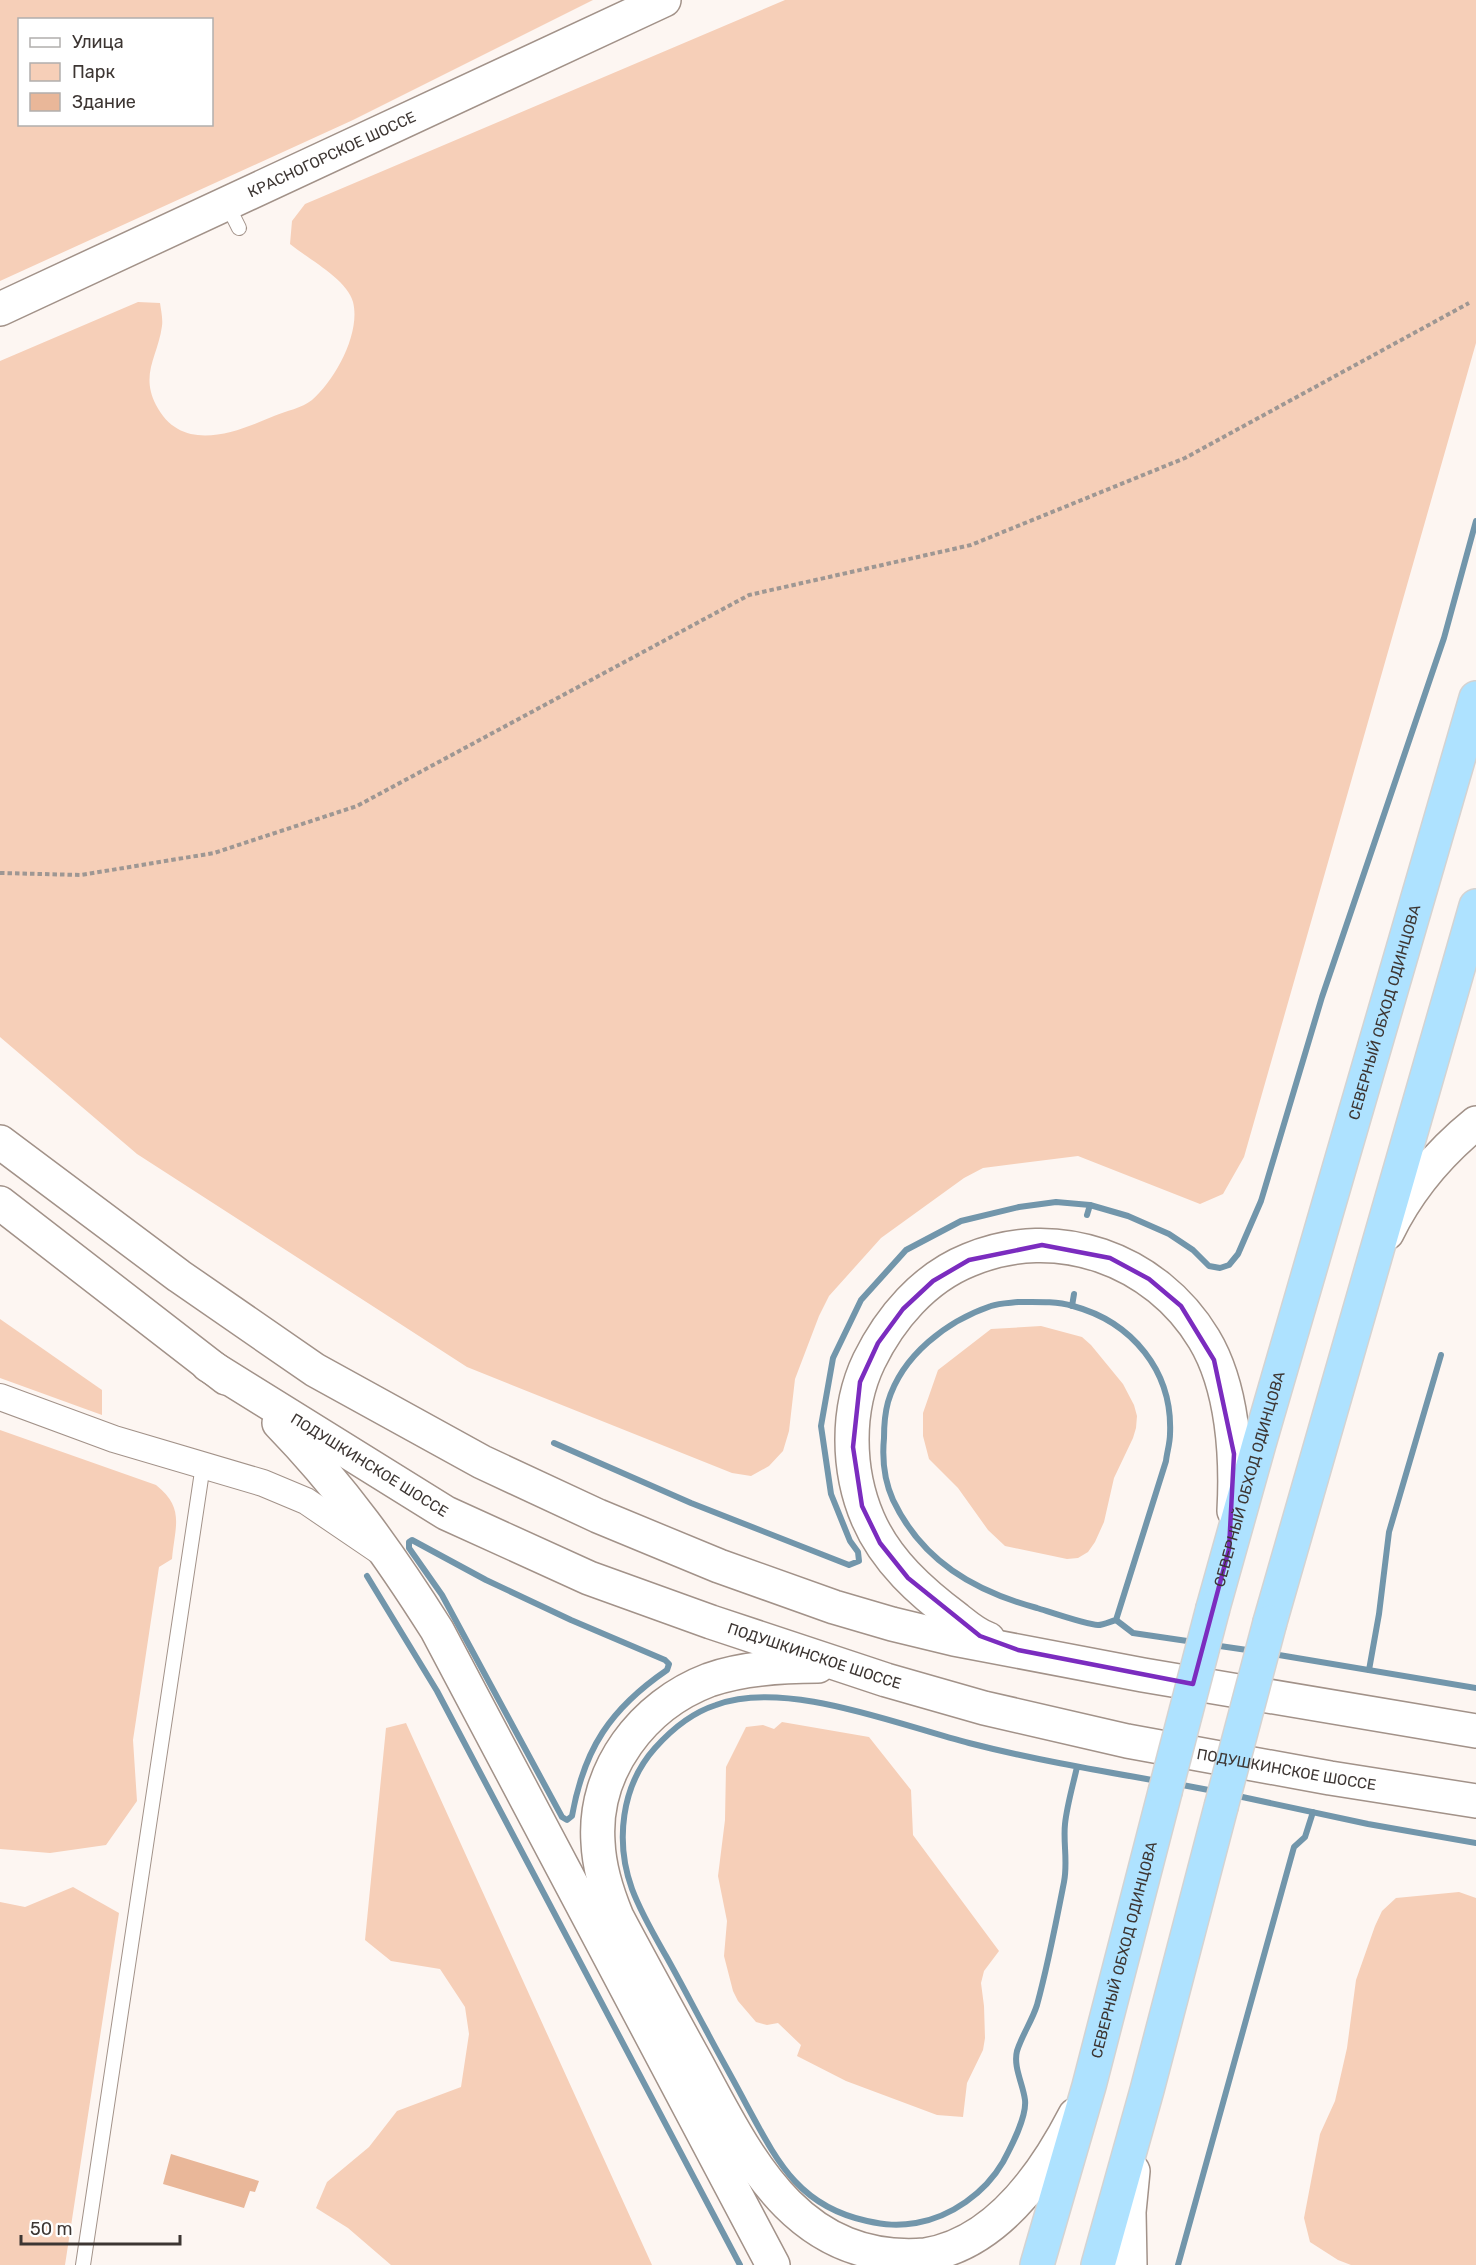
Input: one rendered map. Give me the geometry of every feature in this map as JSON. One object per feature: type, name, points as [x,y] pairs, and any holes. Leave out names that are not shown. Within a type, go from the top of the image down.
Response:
[{"type":"highway","name":"СЕВЕРНЫЙ ОБХОД ОДИНЦОВА","points":[[1037,2265],[1089,2086],[1229,1549],[1476,698]]},
{"type":"highway","points":[[1098,2265],[1147,2090],[1270,1622],[1476,906]]},
{"type":"main road","name":"КРАСНОГОРСКОЕ ШОССЕ","points":[[0,309],[233,216],[664,0]]},
{"type":"main road","points":[[1370,1270],[1393,1221],[1412,1191],[1453,1142],[1476,1123]]},
{"type":"main road","points":[[0,1142],[179,1276],[315,1370],[482,1462],[608,1521],[778,1588],[892,1624],[954,1639],[1143,1676],[1476,1731]]},
{"type":"main road","points":[[0,1203],[272,1416],[344,1495],[392,1559],[437,1630],[463,1677],[773,2265]]},
{"type":"main road","points":[[1018,1650],[980,1636],[908,1578],[880,1543],[871,1525],[862,1506],[854,1466],[855,1405],[860,1382],[878,1343],[903,1309],[917,1295],[933,1281],[969,1260],[1017,1247],[1065,1246],[1088,1250],[1139,1273],[1181,1306],[1205,1340],[1226,1400],[1236,1470],[1229,1549]]},
{"type":"main road","name":"ПОДУШКИНСКОЕ ШОССЕ","points":[[208,1365],[446,1513],[589,1578],[711,1622],[886,1680],[984,1708],[1127,1741],[1330,1778],[1476,1801]]},
{"type":"main road","points":[[886,1680],[819,1666],[783,1666],[748,1671],[710,1680],[675,1696],[649,1718],[625,1744],[612,1768],[603,1792],[598,1819],[602,1870],[608,1895],[617,1917],[746,2156],[761,2178],[794,2215],[837,2243],[860,2252],[906,2258],[960,2245],[985,2231],[1030,2185],[1071,2121],[1089,2086]]},
{"type":"main road","points":[[1130,2265],[1129,2212],[1132,2178],[1147,2090]]},
{"type":"street","points":[[0,1397],[114,1439],[263,1483],[306,1501],[392,1559]]},
{"type":"lane","points":[[83,2265],[203,1465]]},
{"type":"path","points":[[0,873],[81,875],[214,853],[357,806],[749,595],[971,545],[1185,458],[1470,303]]},
{"type":"highlighted area","points":[[1042,1245],[1110,1258],[1149,1279],[1181,1306],[1214,1360],[1234,1454],[1229,1549],[1193,1684],[1018,1650],[980,1636],[908,1578],[880,1543],[862,1506],[853,1447],[860,1382],[878,1343],[903,1309],[933,1281],[969,1260]]},
{"type":"green space","points":[[0,0],[593,0],[353,120],[0,281]]},
{"type":"green space","points":[[785,0],[1476,0],[1476,343],[1244,1157],[1223,1194],[1200,1204],[1078,1156],[983,1168],[964,1178],[881,1238],[829,1296],[795,1379],[789,1431],[783,1451],[769,1466],[751,1476],[732,1473],[467,1367],[137,1154],[0,1037],[0,361],[138,302],[160,303],[162,326],[150,374],[150,384],[156,405],[167,420],[180,430],[195,435],[227,433],[304,405],[321,391],[337,368],[350,341],[354,314],[353,302],[343,285],[290,244],[292,221],[305,204]]},
{"type":"green space","points":[[0,1319],[102,1390],[102,1415],[0,1378]]},
{"type":"green space","points":[[1041,1326],[1082,1337],[1091,1345],[1123,1384],[1137,1416],[1133,1438],[1114,1478],[1104,1522],[1088,1552],[1078,1558],[1067,1559],[1005,1546],[988,1530],[958,1488],[929,1459],[923,1436],[923,1413],[938,1370],[991,1329]]},
{"type":"green space","points":[[0,1430],[156,1485],[165,1493],[175,1510],[176,1527],[172,1559],[159,1567],[133,1740],[137,1801],[106,1845],[50,1853],[0,1849]]},
{"type":"green space","points":[[782,1722],[869,1737],[911,1790],[913,1835],[999,1951],[984,1971],[981,1983],[985,2038],[983,2050],[967,2083],[963,2117],[937,2115],[846,2081],[797,2056],[801,2045],[778,2023],[767,2025],[756,2022],[738,2001],[733,1991],[724,1956],[727,1921],[718,1876],[725,1820],[726,1767],[746,1727],[763,1725],[774,1729]]},
{"type":"green space","points":[[406,1723],[652,2265],[391,2265],[348,2228],[316,2208],[327,2182],[369,2147],[397,2111],[461,2087],[469,2034],[465,2007],[440,1969],[391,1961],[365,1940],[386,1728]]},
{"type":"green space","points":[[73,1887],[119,1913],[65,2265],[0,2265],[0,1902],[25,1907]]},
{"type":"green space","points":[[1459,1892],[1476,1898],[1476,2265],[1351,2265],[1338,2260],[1310,2242],[1304,2218],[1320,2134],[1335,2101],[1347,2048],[1356,1980],[1382,1911],[1396,1898]]},
{"type":"building","points":[[171,2154],[259,2181],[255,2192],[250,2191],[244,2208],[163,2184]]},
{"type":"waterway","points":[[554,1443],[691,1503],[849,1565],[859,1561],[858,1552],[850,1541],[831,1494],[821,1426],[833,1358],[861,1300],[906,1250],[961,1221],[1019,1207],[1056,1202],[1090,1205],[1128,1216],[1169,1234],[1193,1250],[1209,1266],[1220,1268],[1229,1265],[1238,1254],[1261,1201],[1322,997],[1444,638],[1476,521]]},
{"type":"waterway","points":[[1087,1215],[1090,1205]]},
{"type":"waterway","points":[[1072,1306],[1074,1294]]},
{"type":"waterway","points":[[1018,1302],[1066,1304],[1113,1324],[1145,1352],[1164,1390],[1169,1411],[1170,1434],[1166,1461],[1116,1620],[1103,1624],[1086,1623],[1014,1601],[992,1593],[952,1570],[919,1540],[893,1500],[888,1485],[883,1454],[885,1415],[895,1385],[904,1369],[928,1342],[958,1321],[994,1305],[1018,1302]]},
{"type":"waterway","points":[[1369,1670],[1379,1614],[1389,1532],[1441,1355]]},
{"type":"waterway","points":[[412,1540],[486,1580],[571,1620],[665,1660],[669,1664],[667,1670],[630,1700],[603,1732],[584,1770],[572,1816],[567,1820],[562,1817],[442,1595],[409,1548],[409,1542],[412,1540]]},
{"type":"waterway","points":[[367,1576],[437,1691],[740,2265]]},
{"type":"waterway","points":[[1116,1620],[1133,1633],[1194,1642]]},
{"type":"waterway","points":[[1213,1645],[1254,1651]]},
{"type":"waterway","points":[[1273,1654],[1476,1688]]},
{"type":"waterway","points":[[1077,1767],[1066,1817],[1065,1875],[1052,1944],[1037,2005],[1016,2057],[1025,2100],[1024,2115],[1003,2162],[987,2184],[966,2202],[929,2220],[891,2225],[843,2214],[823,2204],[792,2178],[768,2144],[648,1924],[632,1889],[624,1852],[624,1815],[635,1779],[655,1748],[683,1722],[707,1708],[744,1698],[775,1697],[808,1701],[876,1716],[992,1749],[1158,1781]]},
{"type":"waterway","points":[[1177,1784],[1214,1791]]},
{"type":"waterway","points":[[1233,1795],[1368,1824],[1476,1843]]},
{"type":"waterway","points":[[1178,2265],[1294,1847],[1305,1837],[1313,1812]]}]
